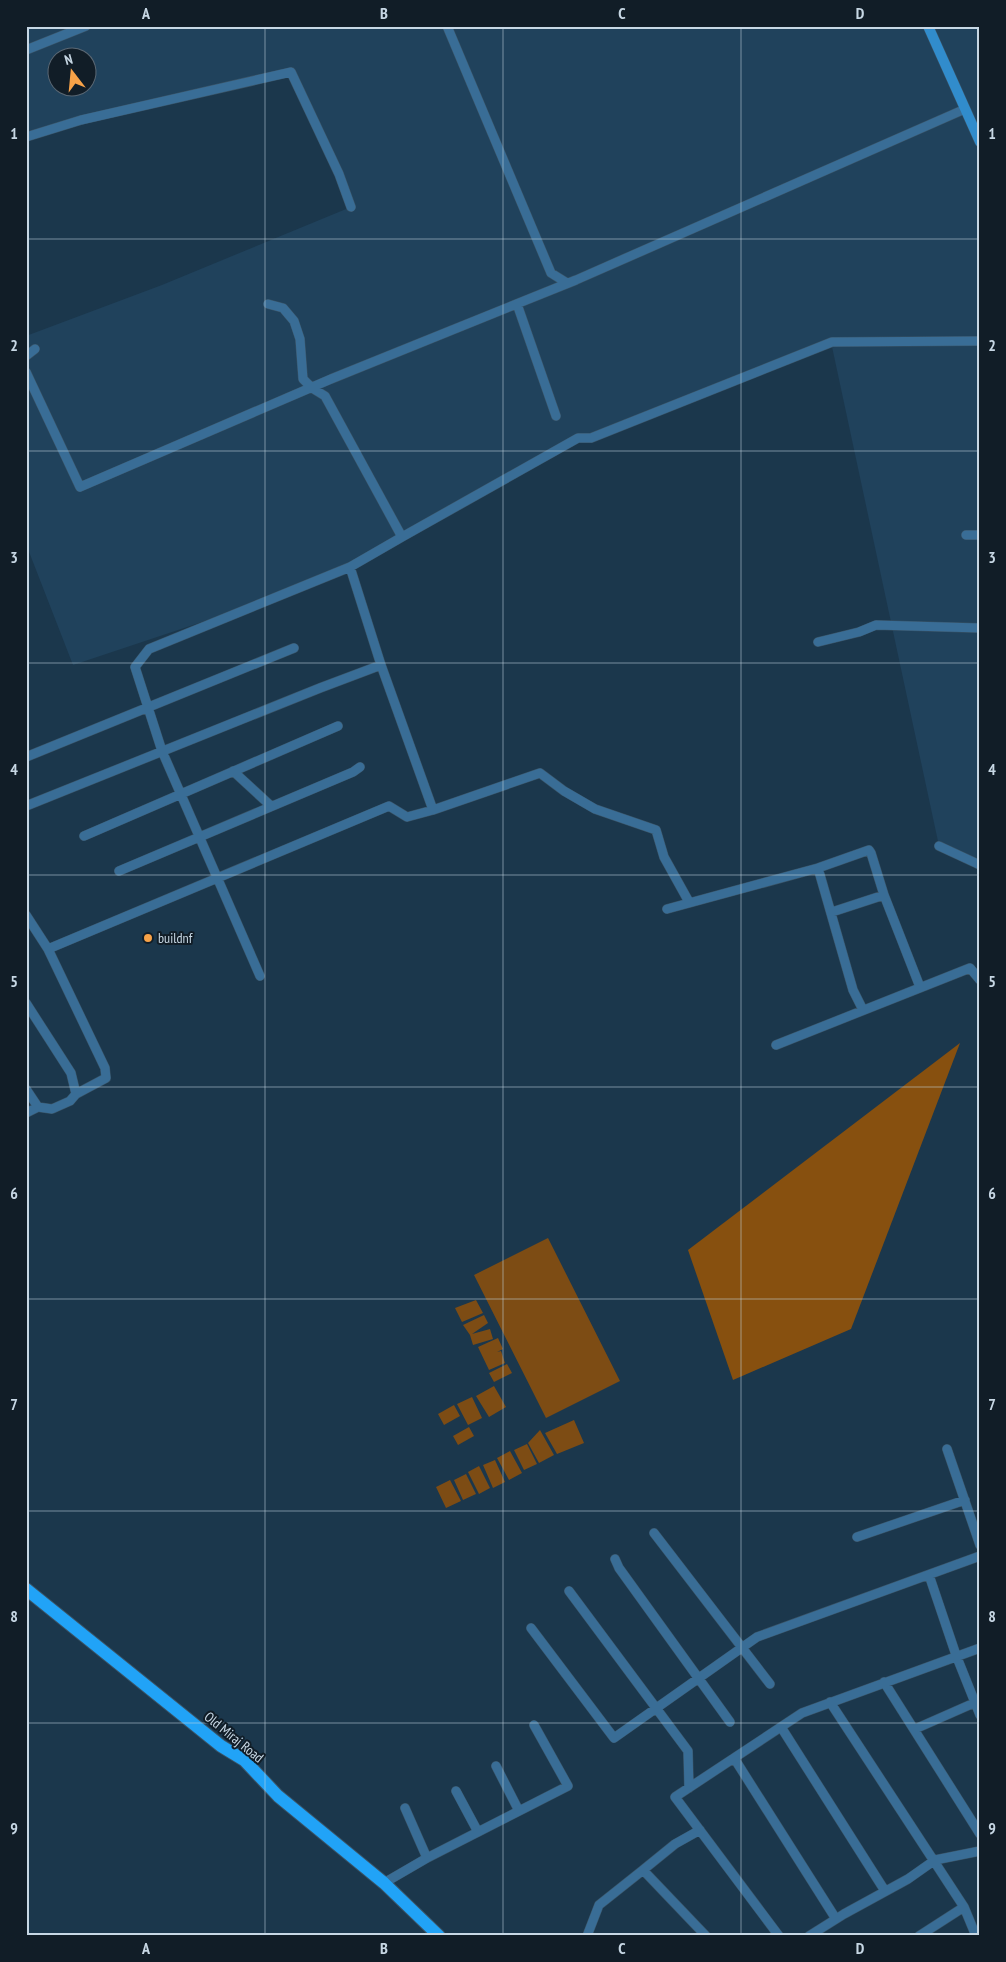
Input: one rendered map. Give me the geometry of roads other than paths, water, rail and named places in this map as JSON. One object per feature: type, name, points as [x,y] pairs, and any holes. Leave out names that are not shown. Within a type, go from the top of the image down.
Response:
[{"type":"main road","points":[[928,26],[980,142]]},
{"type":"main road","name":"Old Miraj Road","points":[[26,1589],[221,1746],[244,1760],[278,1796],[384,1883],[439,1936]]},
{"type":"street","points":[[26,50],[86,26]]},
{"type":"street","points":[[447,26],[551,273],[567,283]]},
{"type":"street","points":[[26,137],[81,120],[291,72],[339,174],[351,207]]},
{"type":"street","points":[[26,372],[80,487],[331,379],[567,283],[966,109]]},
{"type":"street","points":[[268,304],[284,308],[294,321],[300,339],[303,378],[312,388],[325,396],[402,537]]},
{"type":"street","points":[[517,304],[556,416]]},
{"type":"street","points":[[260,976],[162,751],[135,667],[149,649],[350,567],[578,438],[591,438],[832,342],[980,341]]},
{"type":"street","points":[[26,356],[35,349]]},
{"type":"street","points":[[966,536],[980,535]]},
{"type":"street","points":[[350,567],[381,665],[433,810]]},
{"type":"street","points":[[818,642],[859,632],[876,625],[980,628]]},
{"type":"street","points":[[26,757],[294,648]]},
{"type":"street","points":[[26,806],[381,665]]},
{"type":"street","points":[[84,836],[338,726]]},
{"type":"street","points":[[119,871],[360,767]]},
{"type":"street","points":[[232,771],[271,806]]},
{"type":"street","points":[[48,949],[390,806],[407,817],[540,774],[595,809],[656,830],[664,857],[690,902]]},
{"type":"street","points":[[939,846],[980,865]]},
{"type":"street","points":[[667,909],[818,868],[869,850],[872,853],[884,894],[920,987]]},
{"type":"street","points":[[818,868],[853,990],[863,1010]]},
{"type":"street","points":[[832,912],[884,894]]},
{"type":"street","points":[[26,915],[48,949],[105,1068],[106,1078],[76,1094],[70,1101],[52,1109],[38,1107],[26,1113]]},
{"type":"street","points":[[776,1045],[970,968],[980,980]]},
{"type":"street","points":[[26,1003],[71,1073],[76,1094]]},
{"type":"street","points":[[26,1088],[38,1107]]},
{"type":"street","points":[[947,1449],[980,1545]]},
{"type":"street","points":[[857,1537],[965,1500]]},
{"type":"street","points":[[654,1533],[770,1684]]},
{"type":"street","points":[[531,1628],[614,1738],[757,1637],[980,1556]]},
{"type":"street","points":[[615,1559],[619,1568],[730,1722]]},
{"type":"street","points":[[929,1575],[956,1655],[980,1715]]},
{"type":"street","points":[[569,1591],[688,1751],[690,1788]]},
{"type":"street","points":[[779,1936],[675,1797],[802,1713],[956,1655],[980,1648]]},
{"type":"street","points":[[884,1682],[980,1834]]},
{"type":"street","points":[[830,1702],[935,1860],[964,1908],[976,1936]]},
{"type":"street","points":[[915,1729],[974,1703]]},
{"type":"street","points":[[384,1883],[427,1858],[568,1786],[534,1725]]},
{"type":"street","points":[[781,1727],[885,1891]]},
{"type":"street","points":[[734,1758],[836,1919]]},
{"type":"street","points":[[496,1766],[519,1811]]},
{"type":"street","points":[[456,1791],[478,1832]]},
{"type":"street","points":[[405,1808],[427,1858]]},
{"type":"street","points":[[587,1936],[599,1905],[675,1844],[700,1830]]},
{"type":"street","points":[[809,1936],[908,1879],[935,1860],[980,1851]]},
{"type":"street","points":[[643,1870],[706,1936]]},
{"type":"street","points":[[920,1936],[964,1908]]},
{"type":"place","name":"buildnf","points":[[148,938]]}]
